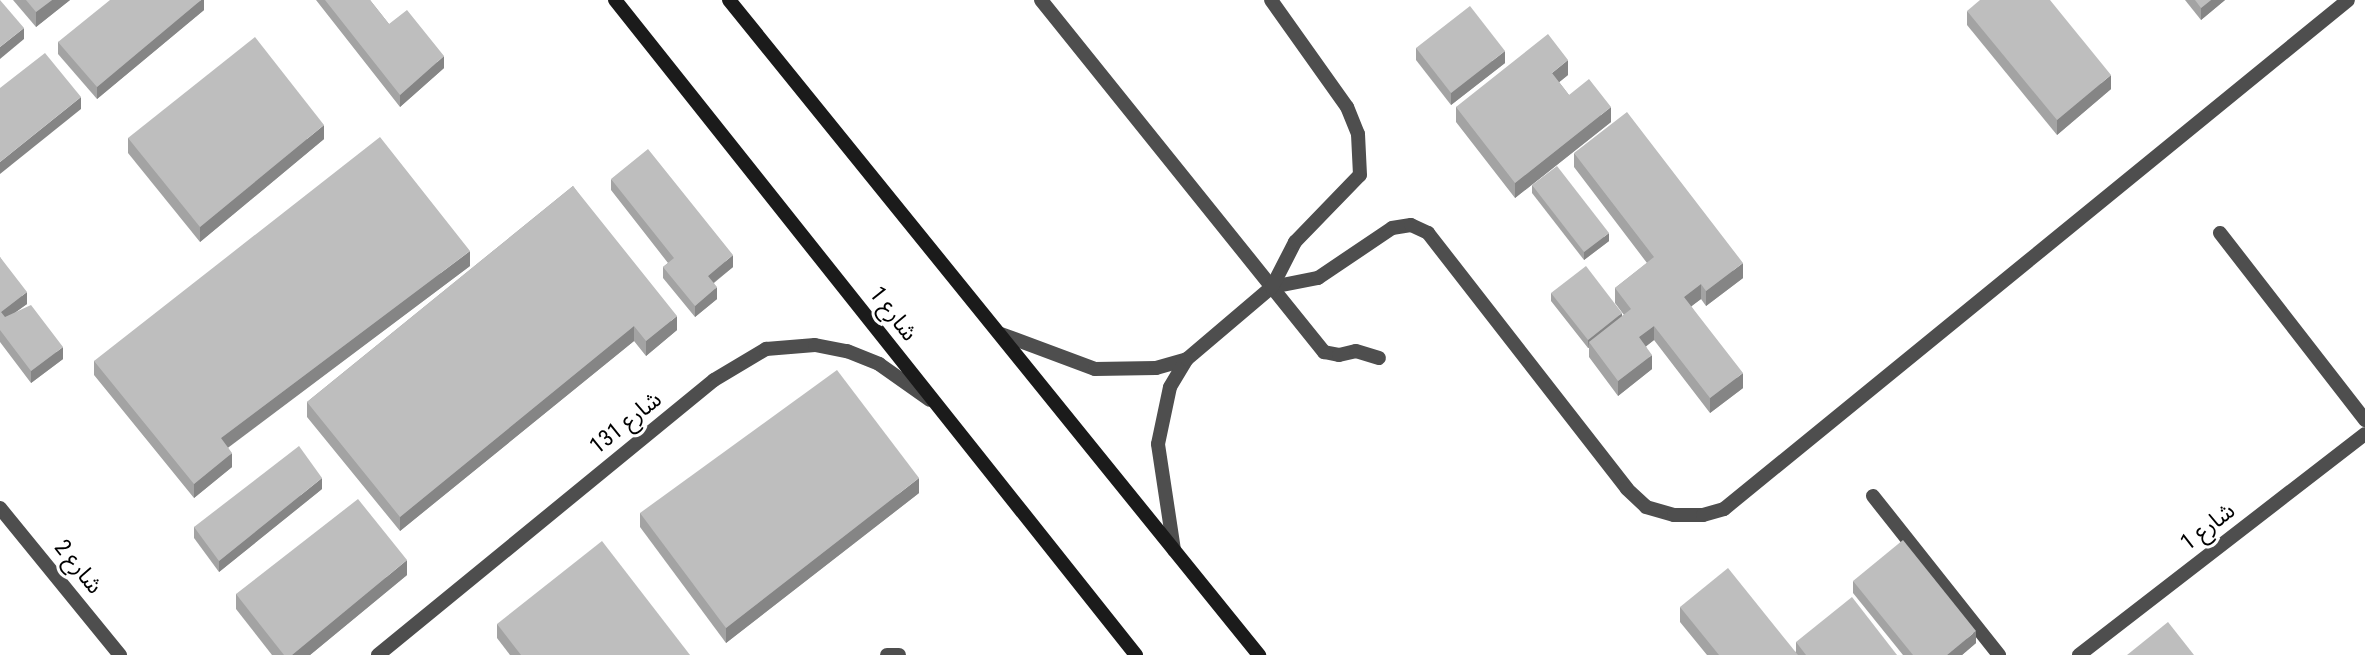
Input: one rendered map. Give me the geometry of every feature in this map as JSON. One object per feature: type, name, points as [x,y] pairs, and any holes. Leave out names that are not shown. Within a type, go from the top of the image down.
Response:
[{"type":"street","name":"شارع 1","points":[[615,0],[1136,655]]},
{"type":"street","points":[[729,0],[1259,655]]},
{"type":"street","points":[[1041,0],[1324,352],[1339,355],[1356,351],[1379,358]]},
{"type":"street","points":[[1174,550],[1158,444],[1170,387],[1187,359],[1272,287],[1295,242],[1360,175],[1361,154],[1348,107],[1271,0]]},
{"type":"street","points":[[1272,287],[1318,278],[1392,228],[1411,225],[1428,233],[1627,489],[1646,507],[1674,515],[1703,515],[1724,509],[2348,0]]},
{"type":"street","points":[[2220,233],[2365,420]]},
{"type":"street","points":[[1001,334],[1095,369],[1156,368],[1187,359]]},
{"type":"street","name":"شارع 131","points":[[378,655],[714,380],[766,349],[815,345],[846,351],[879,364],[933,402]]},
{"type":"street","name":"شارع 1","points":[[2079,655],[2365,434]]},
{"type":"street","points":[[1873,496],[1999,655]]},
{"type":"street","name":"شارع 2","points":[[0,508],[120,655]]},
{"type":"street","points":[[887,655],[899,655]]},
{"type":"building","points":[[0,0],[24,28],[0,47]]},
{"type":"building","points":[[26,0],[52,0],[36,12]]},
{"type":"building","points":[[110,0],[201,0],[97,87],[58,42]]},
{"type":"building","points":[[325,0],[370,0],[389,24],[407,10],[444,56],[400,95]]},
{"type":"building","points":[[1980,0],[2050,0],[2111,75],[2057,120],[1967,11]]},
{"type":"building","points":[[2195,0],[2211,0],[2201,8]]},
{"type":"building","points":[[1470,6],[1505,51],[1451,93],[1416,48]]},
{"type":"building","points":[[1548,34],[1568,60],[1552,73],[1569,95],[1589,79],[1611,107],[1515,183],[1456,107]]},
{"type":"building","points":[[255,37],[324,125],[200,227],[128,138]]},
{"type":"building","points":[[45,53],[81,97],[0,162],[0,88]]},
{"type":"building","points":[[1627,112],[1743,263],[1706,291],[1701,284],[1684,297],[1743,373],[1710,398],[1654,326],[1639,337],[1652,355],[1618,381],[1589,342],[1631,309],[1615,288],[1654,257],[1574,153]]},
{"type":"building","points":[[380,137],[470,251],[221,438],[232,453],[194,484],[94,361]]},
{"type":"building","points":[[648,149],[733,255],[708,276],[717,287],[695,306],[663,267],[674,258],[611,179]]},
{"type":"building","points":[[1557,166],[1609,233],[1584,252],[1532,185]]},
{"type":"building","points":[[573,186],[677,316],[646,341],[634,326],[400,517],[307,402]]},
{"type":"building","points":[[0,257],[27,292],[1,312],[5,317],[31,305],[63,347],[31,371],[0,330]]},
{"type":"building","points":[[1586,266],[1622,313],[1588,340],[1551,293]]},
{"type":"building","points":[[837,370],[919,478],[726,628],[640,513]]},
{"type":"building","points":[[299,446],[322,478],[219,561],[194,527]]},
{"type":"building","points":[[358,499],[407,560],[292,655],[284,655],[236,594]]},
{"type":"building","points":[[1903,540],[1976,631],[1947,655],[1913,655],[1853,581]]},
{"type":"building","points":[[602,541],[690,655],[521,655],[497,624]]},
{"type":"building","points":[[1728,568],[1798,655],[1719,655],[1680,607]]},
{"type":"building","points":[[1852,597],[1897,655],[1806,655],[1796,642]]},
{"type":"building","points":[[2168,622],[2194,655],[2127,655]]}]
